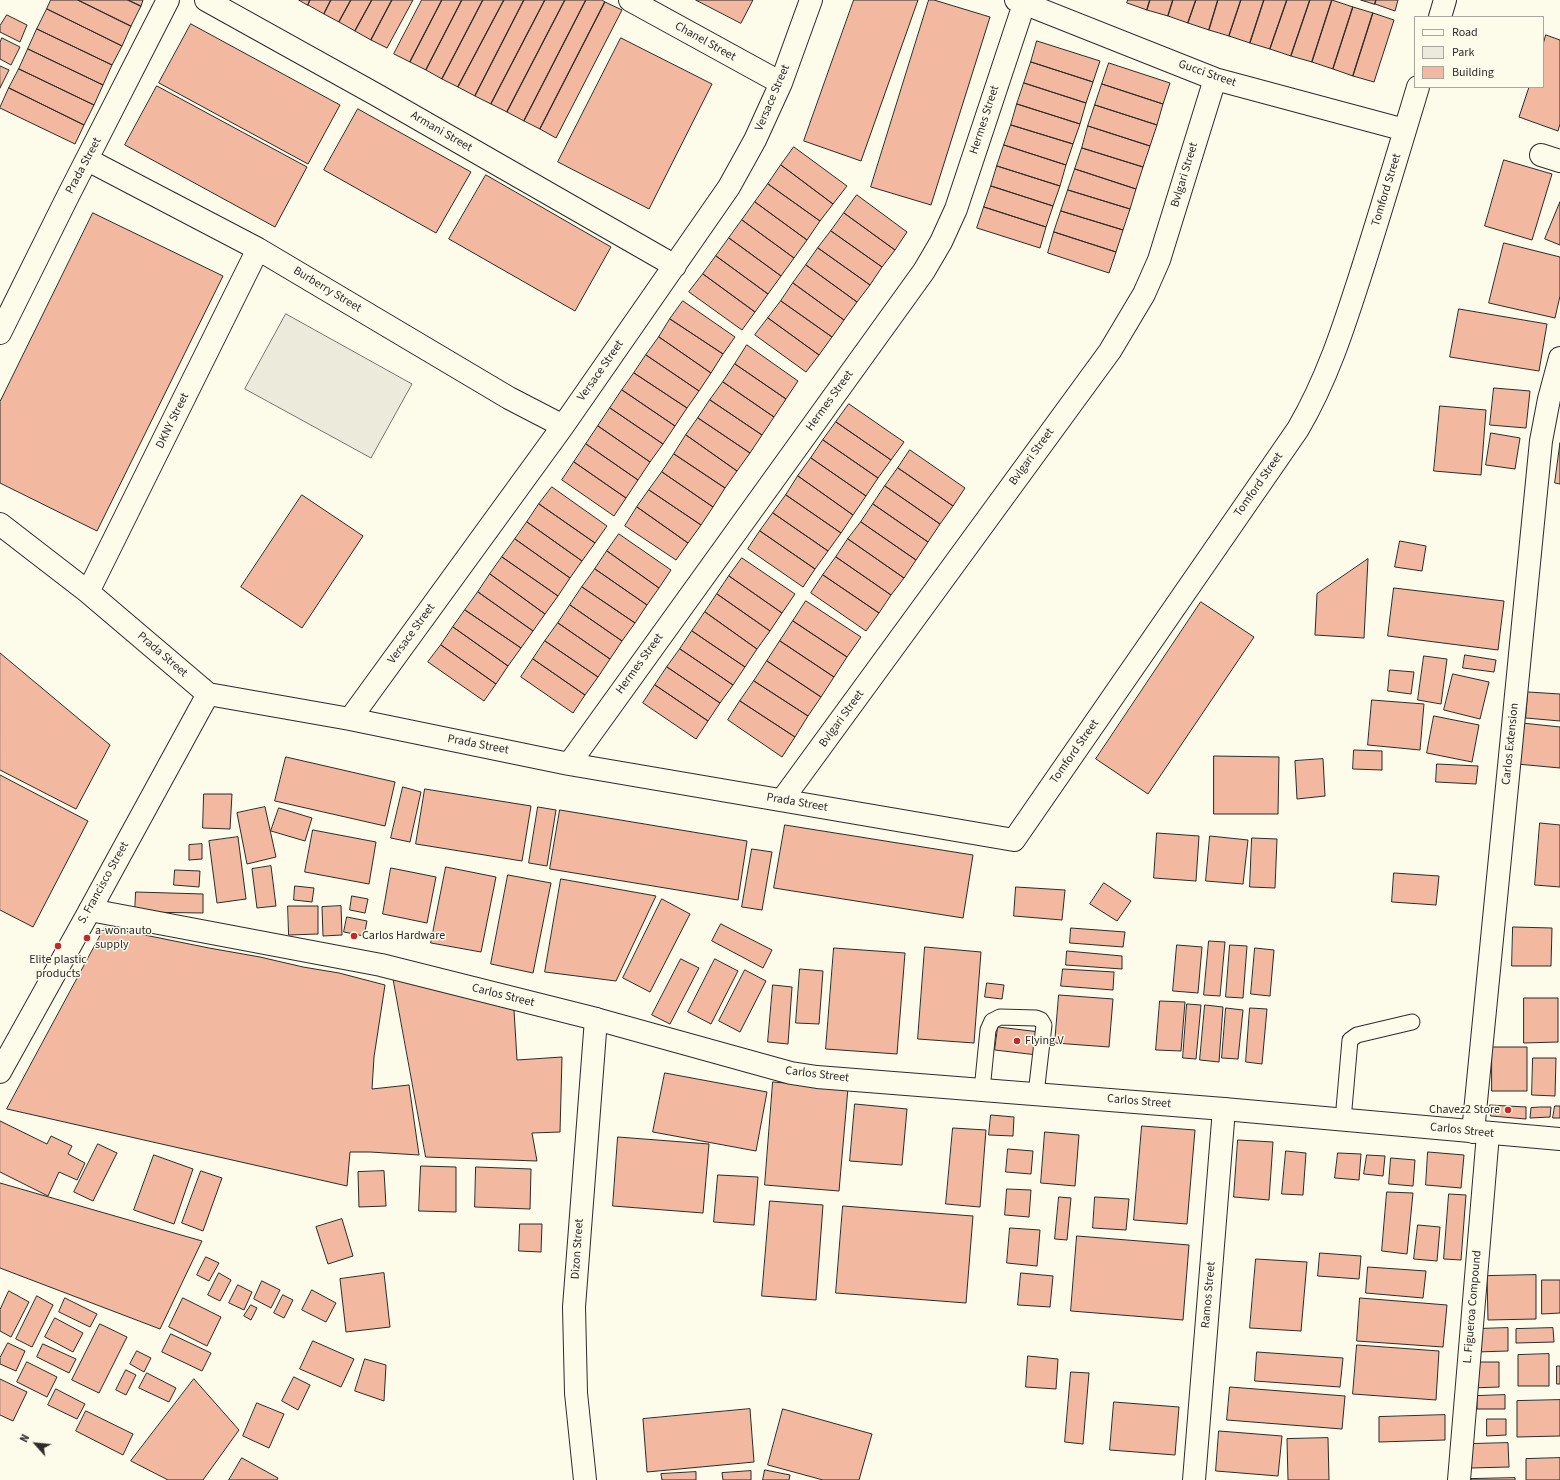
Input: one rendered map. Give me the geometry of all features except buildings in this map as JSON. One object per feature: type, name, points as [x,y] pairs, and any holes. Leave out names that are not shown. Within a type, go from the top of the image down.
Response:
[{"type":"street","name":"Prada Street","points":[[0,333],[168,0]]},
{"type":"street","name":"Armani Street","points":[[206,0],[375,94],[675,266]]},
{"type":"street","name":"Chanel Street","points":[[630,0],[781,83]]},
{"type":"street","name":"Versace Street","points":[[350,719],[563,426],[729,187],[755,140],[781,83],[811,0]]},
{"type":"street","points":[[1440,16],[1445,0]]},
{"type":"street","name":"Gucci Street","points":[[1020,2],[1215,78],[1405,130]]},
{"type":"street","name":"Hermes Street","points":[[569,764],[924,271],[941,242],[956,209],[1020,2]]},
{"type":"street","name":"Bvlgari Street","points":[[782,800],[1110,351],[1144,294],[1159,260],[1215,78]]},
{"type":"street","name":"Tomford Street","points":[[1014,840],[1298,429],[1311,407],[1323,383],[1343,329],[1418,88]]},
{"type":"street","name":"Burberry Street","points":[[88,160],[258,249],[509,398],[563,426]]},
{"type":"street","name":"DKNY Street","points":[[88,592],[258,249]]},
{"type":"street","name":"Carlos Extension","points":[[1480,1133],[1541,441],[1554,400],[1560,358]]},
{"type":"street","name":"Prada Street","points":[[0,524],[88,592],[208,694],[350,719],[569,764],[1014,840]]},
{"type":"street","name":"S. Francisco Street","points":[[0,1072],[208,694]]},
{"type":"street","name":"Carlos Street","points":[[90,910],[381,965],[596,1019],[790,1073],[817,1077],[1224,1109],[1560,1139]]},
{"type":"street","name":"Dizon Street","points":[[585,1480],[576,1394],[574,1307],[596,1019]]},
{"type":"street","name":"Ramos Street","points":[[1194,1480],[1224,1109]]},
{"type":"street","name":"L. Figueroa Compound","points":[[1459,1480],[1480,1133]]},
{"type":"lane","points":[[982,1090],[988,1030],[992,1021],[1000,1017],[1036,1018],[1041,1020],[1044,1025],[1036,1094]]},
{"type":"lane","points":[[1343,1120],[1350,1040],[1357,1035],[1412,1022]]},
{"type":"green space","points":[[286,314],[412,384],[371,458],[245,389]]},
{"type":"place","name":"Carlos Hardware","points":[[354,936]]},
{"type":"place","name":"a-won auto supply","points":[[87,938]]},
{"type":"place","name":"Elite plastic products","points":[[58,946]]},
{"type":"place","name":"Flying V","points":[[1017,1041]]},
{"type":"place","name":"Chavez2 Store","points":[[1508,1110]]}]
